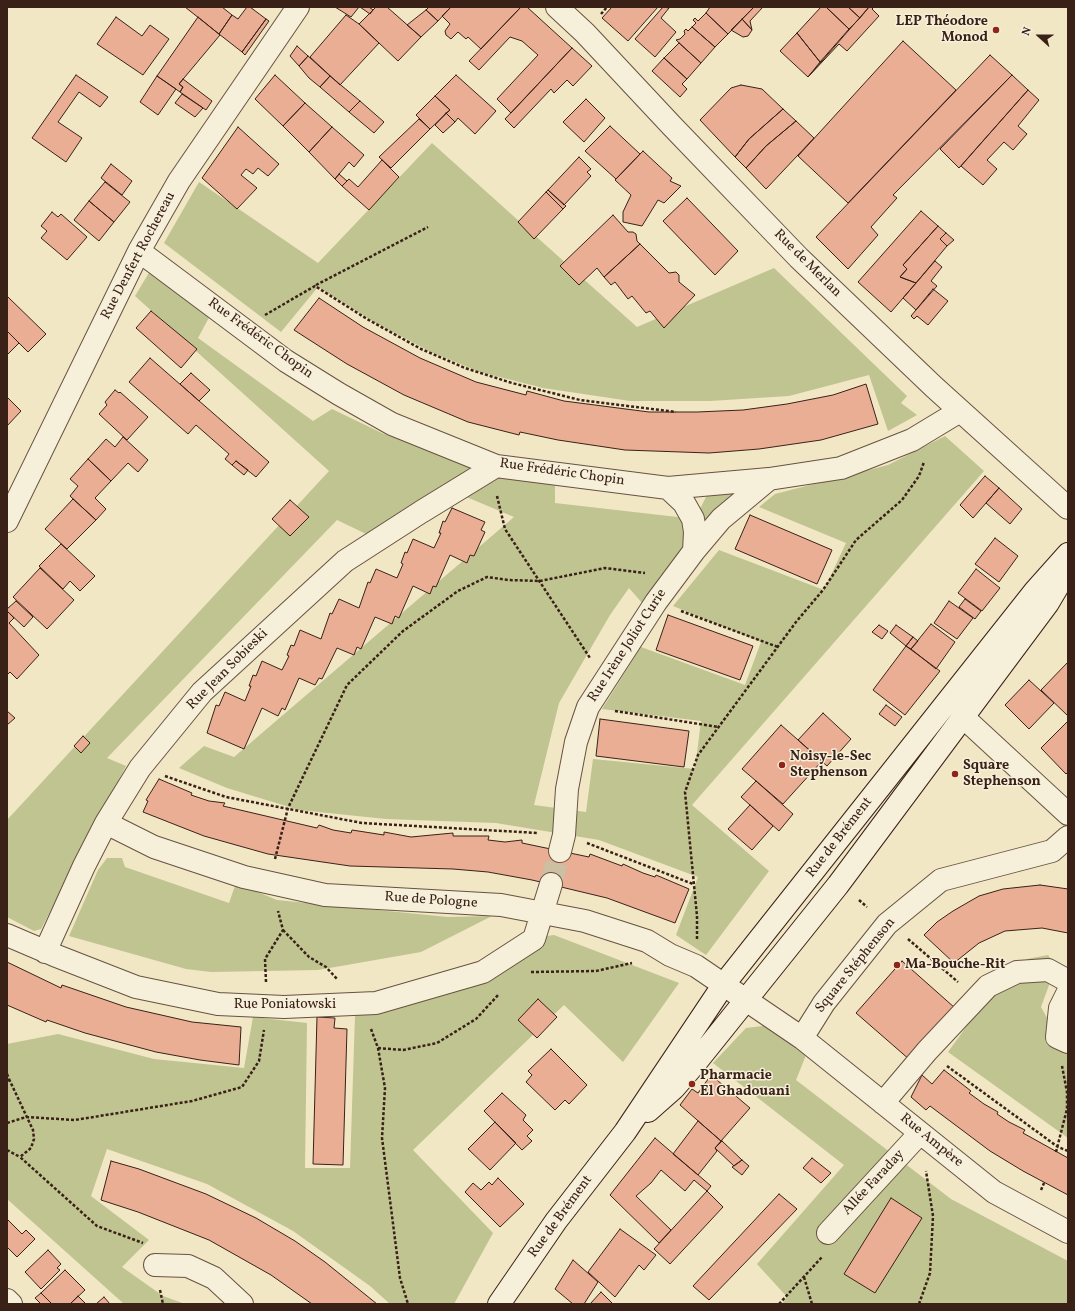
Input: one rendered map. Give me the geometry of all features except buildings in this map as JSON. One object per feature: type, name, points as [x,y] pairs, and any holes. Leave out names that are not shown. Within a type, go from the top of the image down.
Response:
[{"type":"street","name":"Rue Denfert Rochereau","points":[[7,521],[139,250],[179,181],[298,7]]},
{"type":"street","name":"Rue de Merlan","points":[[557,7],[585,32],[672,126],[799,258],[960,411],[1068,508]]},
{"type":"street","name":"Rue Frédéric Chopin","points":[[139,250],[286,361],[392,424],[496,466],[668,488],[769,479],[841,468],[895,448],[912,440],[960,411]]},
{"type":"street","name":"Rue Jean Sobieski","points":[[45,952],[84,866],[106,824],[140,768],[202,692],[345,561],[496,466]]},
{"type":"street","name":"Rue Irène Joliot Curie","points":[[562,843],[567,789],[576,742],[588,707],[604,680],[656,602],[694,551],[721,519],[769,479]]},
{"type":"street","points":[[668,488],[684,503],[692,520],[695,532],[694,551]]},
{"type":"street","name":"Rue de Brément","points":[[499,1304],[556,1221],[625,1132],[724,984],[1035,591],[1068,554]]},
{"type":"street","name":"Rue de Brément","points":[[625,1132],[674,1088],[838,884],[1048,603],[1068,569]]},
{"type":"street","points":[[1035,591],[1013,632],[961,702],[963,717],[1068,814]]},
{"type":"street","points":[[932,721],[963,717]]},
{"type":"street","name":"Rue de Pologne","points":[[106,824],[154,847],[244,877],[326,896],[501,906],[585,921],[647,941],[670,955],[696,966],[802,1038]]},
{"type":"street","name":"Square Stéphenson","points":[[802,1038],[824,1003],[887,924],[941,880],[1052,851],[1068,837]]},
{"type":"street","points":[[543,913],[551,884]]},
{"type":"street","name":"Rue Poniatowski","points":[[7,935],[45,952],[136,987],[218,1004],[268,1007],[353,1004],[376,1003],[483,972],[534,939],[543,913]]},
{"type":"street","points":[[883,1103],[927,1051],[988,986],[1017,972],[1048,970],[1068,981]]},
{"type":"street","points":[[1067,1042],[1057,1037],[1060,1008],[1068,992]]},
{"type":"street","name":"Rue Ampère","points":[[802,1038],[994,1192],[1068,1232]]},
{"type":"street","name":"Allée Faraday","points":[[828,1233],[920,1133]]},
{"type":"street","points":[[155,1265],[188,1266],[214,1278],[242,1304]]},
{"type":"street","points":[[7,1300],[11,1304]]},
{"type":"path","points":[[242,328],[315,286],[428,227]]},
{"type":"path","points":[[315,286],[367,319],[421,349],[465,368],[512,383],[580,400],[676,412]]},
{"type":"path","points":[[696,966],[697,916],[685,792],[698,755],[796,622],[823,590],[856,540],[902,500],[919,476],[937,424]]},
{"type":"path","points":[[496,466],[496,490],[504,529],[540,581],[604,680]]},
{"type":"path","points":[[408,1304],[400,1278],[382,1138],[385,1088],[378,1048],[368,1021],[353,1004],[344,986],[326,967],[309,957],[283,930],[270,882],[288,808],[347,686],[403,631],[458,592],[487,577],[508,580],[540,581],[605,568],[675,576]]},
{"type":"path","points":[[656,602],[778,647]]},
{"type":"path","points":[[588,707],[719,727]]},
{"type":"path","points":[[140,768],[226,797],[362,823],[562,843],[634,860],[693,884]]},
{"type":"path","points":[[838,884],[887,924]]},
{"type":"path","points":[[7,1123],[26,1117],[75,1120],[192,1101],[242,1087],[259,1061],[268,1007],[265,959],[283,930]]},
{"type":"path","points":[[910,941],[952,976]]},
{"type":"path","points":[[527,972],[596,971],[670,955]]},
{"type":"path","points":[[378,1048],[403,1050],[437,1043],[476,1019],[504,988]]},
{"type":"path","points":[[1056,1152],[1067,1109],[1067,1092],[1061,1056],[1067,1042]]},
{"type":"path","points":[[927,1051],[1058,1147],[1068,1151]]},
{"type":"path","points":[[7,1074],[8,1080],[33,1130],[34,1140],[31,1148],[20,1157]]},
{"type":"path","points":[[919,1304],[930,1273],[933,1216],[920,1133]]},
{"type":"path","points":[[7,1150],[20,1157],[97,1226],[142,1242],[155,1265],[163,1304]]},
{"type":"path","points":[[778,1304],[818,1262],[830,1245],[828,1233]]},
{"type":"path","points":[[804,1277],[812,1304]]},
{"type":"green space","points":[[432,143],[637,327],[774,268],[907,396],[901,403],[917,415],[888,431],[869,375],[789,396],[710,401],[630,401],[543,388],[480,372],[431,352],[374,322],[318,287],[281,332],[164,243],[199,182],[318,263]]},
{"type":"green space","points":[[153,266],[212,312],[198,338],[313,421],[332,409],[384,434],[472,463],[555,483],[555,503],[695,519],[707,495],[745,490],[643,604],[629,588],[610,615],[559,703],[534,805],[586,812],[593,759],[695,769],[701,721],[602,709],[641,647],[745,685],[761,642],[673,606],[719,550],[824,590],[846,543],[759,507],[775,494],[888,465],[945,436],[984,471],[692,805],[769,871],[706,955],[676,935],[698,877],[599,840],[496,823],[386,819],[299,810],[227,788],[179,768],[204,746],[234,757],[514,517],[464,496],[387,544],[337,520],[107,758],[126,766],[41,929],[34,931],[7,917],[7,820],[329,471],[135,296]]},
{"type":"green space","points":[[107,858],[122,858],[125,867],[229,903],[236,883],[277,900],[448,917],[492,916],[421,952],[318,970],[211,972],[186,969],[69,936],[98,870]]},
{"type":"green space","points":[[554,935],[679,983],[623,1062],[564,1005],[413,1150],[493,1233],[454,1304],[390,1304],[370,1286],[293,1231],[207,1184],[107,1149],[91,1196],[149,1240],[122,1267],[163,1296],[185,1304],[124,1304],[7,1199],[7,1044],[58,1034],[154,1059],[244,1068],[253,1017],[307,1023],[305,1168],[350,1168],[355,1016],[446,987],[525,939]]},
{"type":"green space","points":[[1048,955],[1056,966],[1041,1007],[1051,1025],[1068,1042],[1068,1138],[948,1052],[974,1016],[1027,959]]},
{"type":"green space","points":[[771,1025],[806,1055],[796,1080],[951,1199],[1068,1261],[1068,1304],[782,1304],[787,1297],[757,1264],[844,1165],[713,1063],[746,1028]]},
{"type":"tunnel","points":[[551,884],[560,851]]},
{"type":"place","name":"LEP Théodore Monod","points":[[996,30]]},
{"type":"place","name":"Noisy-le-Sec Stephenson","points":[[782,765]]},
{"type":"place","name":"Square Stephenson","points":[[955,774]]},
{"type":"place","name":"Ma-Bouche-Rit","points":[[897,965]]},
{"type":"place","name":"Pharmacie El Ghadouani","points":[[692,1084]]}]
